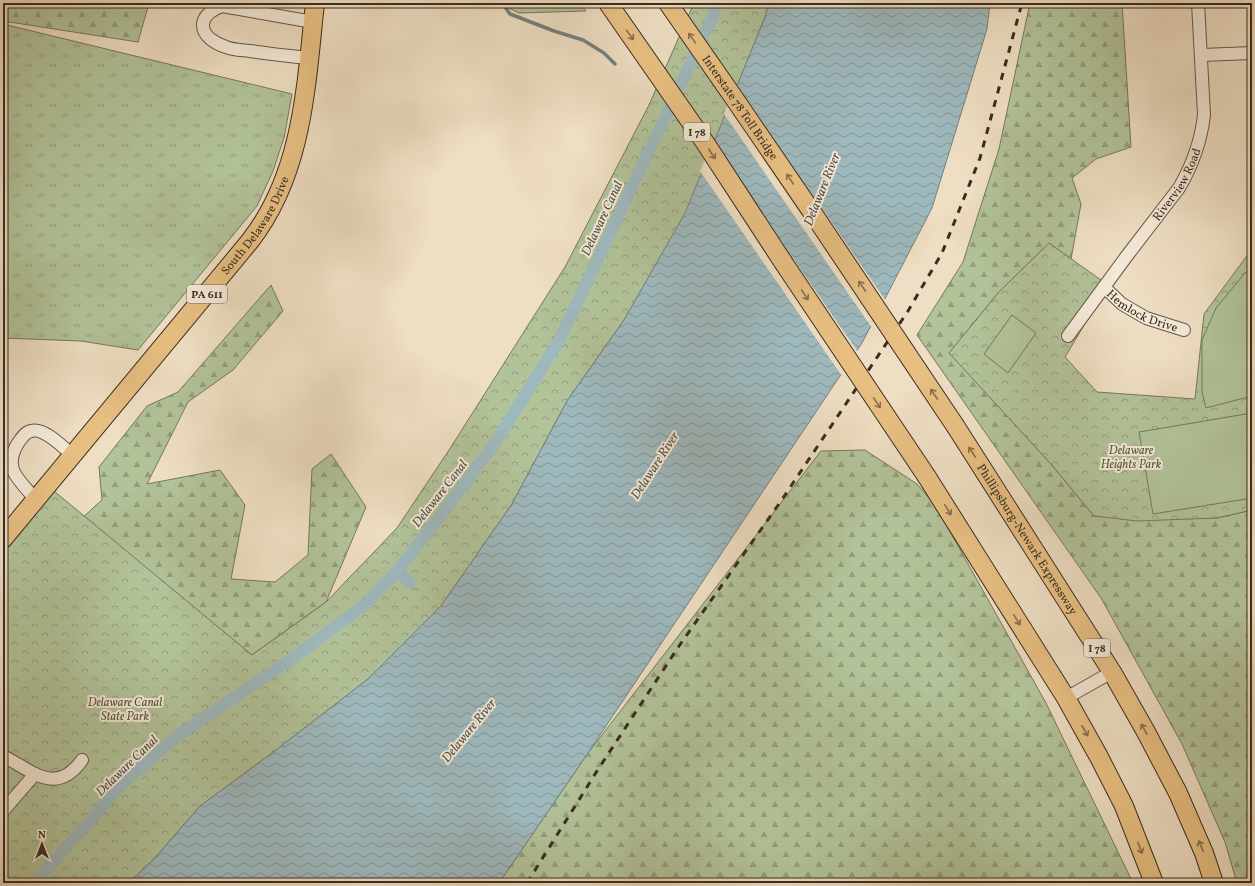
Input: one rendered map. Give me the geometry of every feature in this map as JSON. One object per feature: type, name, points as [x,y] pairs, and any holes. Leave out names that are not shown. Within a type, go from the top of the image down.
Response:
[{"type":"highway","name":"South Delaware Drive","points":[[5,533],[250,241],[269,215],[281,190],[295,146],[304,102],[315,3]]},
{"type":"highway","name":"I 78","points":[[608,3],[704,141],[927,477],[1066,698],[1124,806],[1154,883]]},
{"type":"highway","name":"Interstate 78 Toll Bridge","points":[[668,3],[812,212]]},
{"type":"highway","name":"Phillipsburg-Newark Expressway","points":[[812,212],[956,426],[1112,672],[1178,793],[1204,853],[1214,883]]},
{"type":"street","name":"Riverview Road","points":[[1068,336],[1172,198],[1184,179],[1198,146],[1202,130],[1204,108],[1198,3]]},
{"type":"street","points":[[309,58],[226,48],[215,42],[206,34],[203,25],[206,17],[213,10],[222,6],[313,22]]},
{"type":"street","points":[[1202,55],[1252,53]]},
{"type":"street","name":"Hemlock Drive","points":[[1104,287],[1122,304],[1146,318],[1184,330]]},
{"type":"street","points":[[35,499],[13,469],[12,458],[14,449],[23,436],[30,431],[37,430],[48,434],[72,455]]},
{"type":"street","points":[[1066,698],[1112,672]]},
{"type":"street","points":[[3,756],[44,778],[57,778],[69,774],[82,760]]},
{"type":"street","points":[[3,811],[35,774]]},
{"type":"green space","points":[[3,3],[149,3],[138,42],[3,21]]},
{"type":"green space","points":[[498,3],[580,3],[586,11],[519,13]]},
{"type":"green space","name":"Delaware Canal State Park","points":[[694,3],[769,3],[765,17],[686,213],[624,320],[567,401],[512,504],[441,606],[368,679],[199,807],[155,858],[129,883],[3,883],[3,553],[54,491],[252,655],[326,602],[397,528],[451,447],[565,267],[649,105]]},
{"type":"green space","points":[[1030,3],[1122,3],[1131,147],[1096,159],[1072,178],[1081,204],[1071,259],[1049,243],[998,293],[950,353],[1051,464],[1094,516],[1217,518],[1252,510],[1252,883],[1237,883],[1225,842],[1182,744],[1101,598],[917,335],[963,262],[999,149]]},
{"type":"green space","points":[[3,24],[292,94],[284,138],[273,171],[257,206],[138,350],[81,341],[3,338]]},
{"type":"green space","name":"Delaware Heights Park","points":[[1049,243],[1108,285],[1065,357],[1097,392],[1195,399],[1204,314],[1252,249],[1252,510],[1217,518],[1137,521],[1094,516],[1051,464],[949,353],[998,293]]},
{"type":"green space","points":[[1252,269],[1252,396],[1206,408],[1202,392],[1202,340],[1216,308],[1245,273]]},
{"type":"green space","points":[[271,285],[283,311],[233,370],[188,402],[147,484],[220,470],[245,505],[231,579],[275,582],[308,555],[312,469],[331,454],[366,507],[326,602],[252,655],[81,519],[102,500],[99,467],[147,406],[178,392]]},
{"type":"green space","points":[[1012,315],[1036,333],[1008,373],[984,354]]},
{"type":"green space","points":[[1252,413],[1252,498],[1153,514],[1139,432]]},
{"type":"green space","points":[[865,450],[917,484],[935,505],[1046,703],[1133,883],[499,883],[588,753],[821,451]]},
{"type":"water","name":"Delaware River","points":[[769,3],[990,3],[987,29],[932,208],[862,343],[588,753],[499,883],[129,883],[155,858],[199,807],[368,679],[441,606],[512,504],[567,401],[624,320],[685,213],[765,17]]},
{"type":"pier","points":[[736,84],[886,301],[872,328],[724,114]]},
{"type":"pier","points":[[712,142],[858,352],[842,376],[700,171]]},
{"type":"waterway","points":[[502,3],[510,14],[554,31],[583,40],[604,53],[615,64]]},
{"type":"waterway","name":"Delaware Canal","points":[[35,883],[123,783],[179,735],[303,651],[368,602],[397,571],[442,514],[493,446],[559,341],[714,14],[717,3]]},
{"type":"waterway","points":[[397,571],[410,582]]},
{"type":"railway","points":[[527,883],[597,771],[679,646],[781,501],[908,311],[942,253],[980,158],[1022,3]]}]
